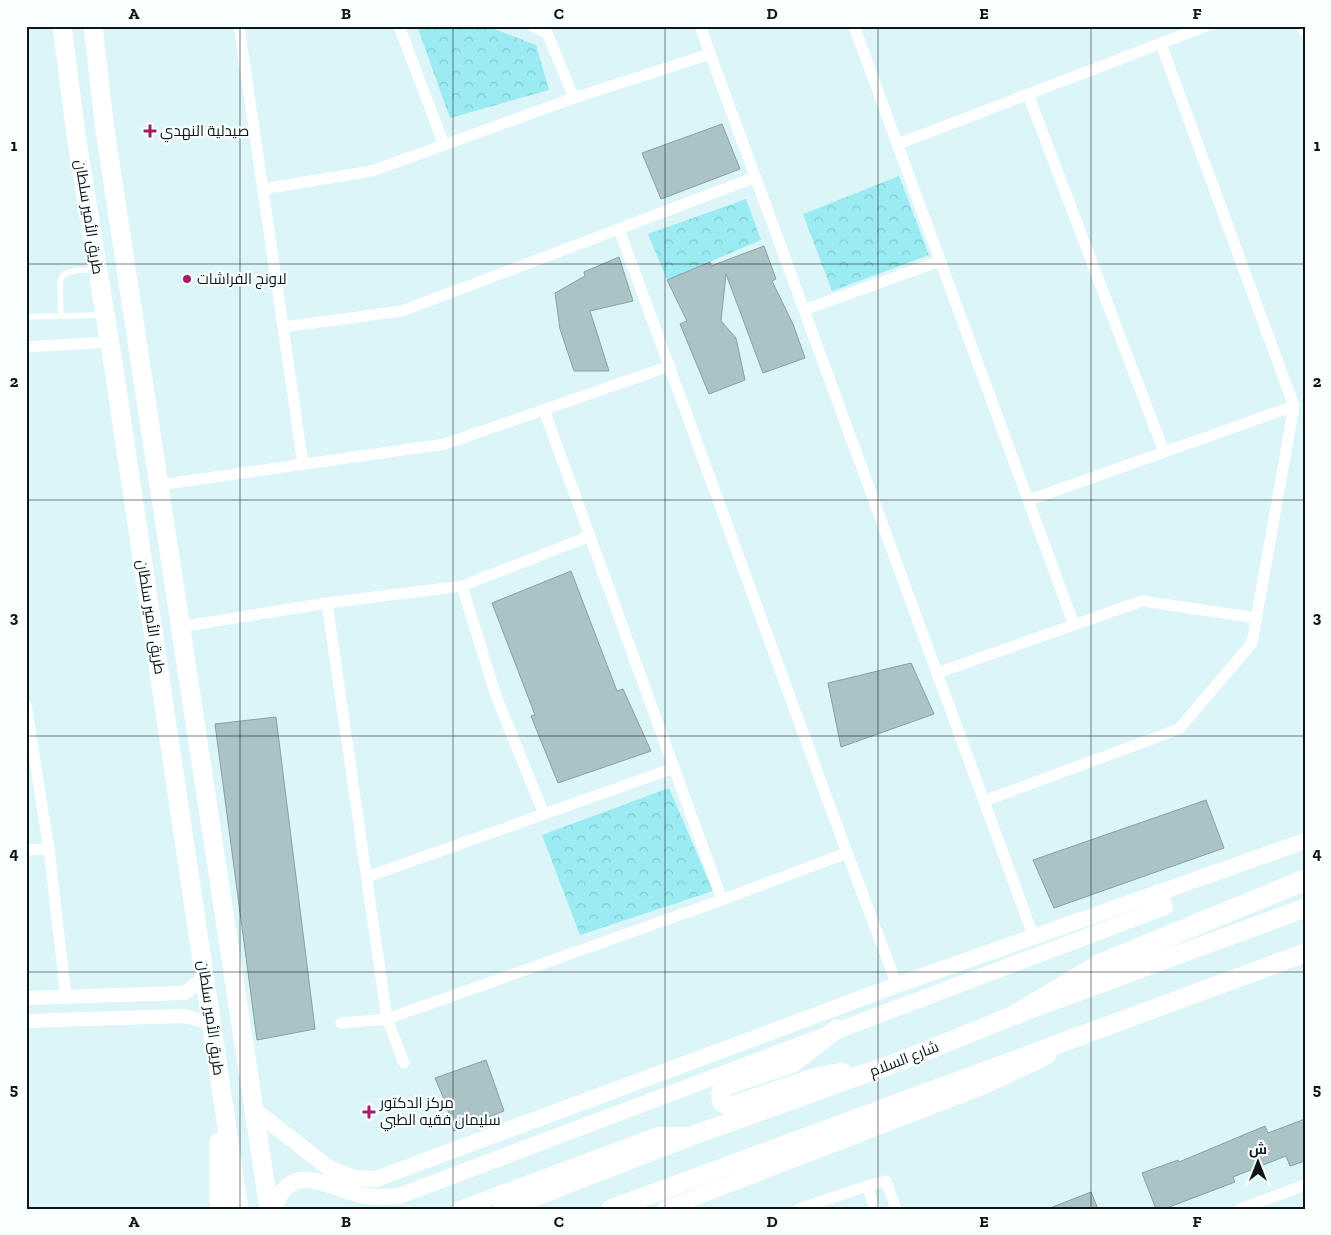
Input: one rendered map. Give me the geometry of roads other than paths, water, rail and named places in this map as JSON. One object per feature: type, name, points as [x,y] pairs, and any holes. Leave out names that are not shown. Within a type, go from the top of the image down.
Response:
[{"type":"highway","points":[[1017,1014],[1101,964],[1305,880]]},
{"type":"main road","name":"طريق الأمير سلطان","points":[[62,26],[76,135],[206,978],[239,1209]]},
{"type":"main road","name":"طريق الأمير سلطان","points":[[92,26],[105,130],[269,1209]]},
{"type":"main road","points":[[76,135],[105,130]]},
{"type":"main road","points":[[253,1109],[329,1168],[354,1178],[376,1179],[1033,935],[1305,841]]},
{"type":"main road","points":[[274,1209],[284,1190],[292,1183],[307,1179],[322,1181],[356,1194],[377,1198],[399,1196],[837,1029],[1165,907],[1158,892]]},
{"type":"main road","name":"شارع السلام","points":[[504,1209],[694,1135],[906,1059],[1017,1014],[1305,908]]},
{"type":"main road","points":[[611,1209],[1305,953]]},
{"type":"main road","points":[[665,1209],[987,1085],[1105,1028]]},
{"type":"main road","points":[[837,1029],[793,1063],[725,1086],[721,1090],[722,1103],[731,1106],[813,1078],[906,1059]]},
{"type":"main road","points":[[217,1056],[219,1209]]},
{"type":"main road","points":[[460,1209],[658,1135],[694,1135]]},
{"type":"street","points":[[239,26],[303,464]]},
{"type":"street","points":[[399,26],[444,145]]},
{"type":"street","points":[[532,26],[547,33],[574,98]]},
{"type":"street","points":[[700,26],[1033,935]]},
{"type":"street","points":[[854,26],[1074,625]]},
{"type":"street","points":[[898,144],[1206,26]]},
{"type":"street","points":[[984,801],[1179,729],[1252,643],[1294,406],[1161,44]]},
{"type":"street","points":[[263,189],[372,171],[574,98],[710,54]]},
{"type":"street","points":[[1028,94],[1164,452]]},
{"type":"street","points":[[283,328],[402,311],[756,177]]},
{"type":"street","points":[[619,229],[846,853],[897,985]]},
{"type":"street","points":[[804,310],[940,261]]},
{"type":"street","points":[[26,347],[109,342]]},
{"type":"street","points":[[159,485],[445,444],[670,366]]},
{"type":"street","points":[[1028,500],[1294,406]]},
{"type":"street","points":[[544,410],[722,900]]},
{"type":"street","points":[[180,627],[326,603],[462,586],[590,536]]},
{"type":"street","points":[[462,586],[496,696],[544,814]]},
{"type":"street","points":[[937,674],[1142,601],[1257,618]]},
{"type":"street","points":[[326,603],[388,1019],[404,1063]]},
{"type":"street","points":[[26,705],[49,849],[66,997]]},
{"type":"street","points":[[366,877],[674,768]]},
{"type":"street","points":[[26,850],[49,849]]},
{"type":"street","points":[[341,1023],[388,1019],[722,900],[846,853]]},
{"type":"street","points":[[26,998],[184,993],[206,978]]},
{"type":"street","points":[[26,1021],[184,1016],[212,1023]]},
{"type":"street","points":[[799,1209],[867,1186],[886,1182],[896,1209]]},
{"type":"street","points":[[1240,1209],[1305,1185]]},
{"type":"street","points":[[867,1186],[875,1209]]},
{"type":"lane","points":[[61,316],[60,281],[64,274],[78,270],[98,270]]},
{"type":"lane","points":[[26,317],[105,315]]},
{"type":"place","name":"صيدلية النهدي","points":[[150,131]]},
{"type":"place","name":"لاونج الفراشات","points":[[187,279]]},
{"type":"place","name":"مركز الدكتور سليمان فقيه الطبي","points":[[369,1112]]}]
